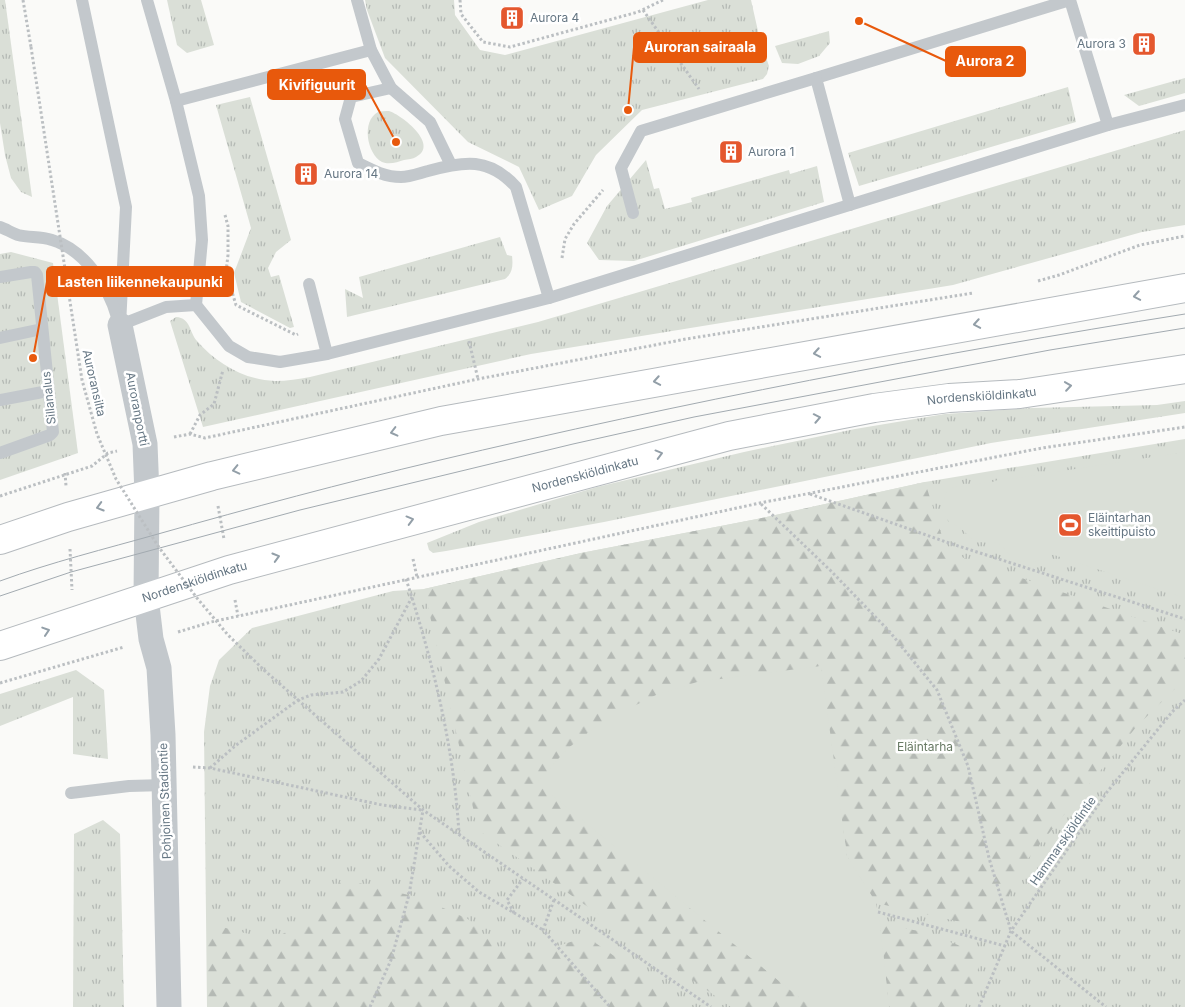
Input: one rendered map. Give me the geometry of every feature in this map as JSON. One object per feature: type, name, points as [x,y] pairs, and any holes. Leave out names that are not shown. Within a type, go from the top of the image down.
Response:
[{"type":"main road","points":[[0,540],[68,517],[212,476],[441,421],[1185,288]]},
{"type":"main road","name":"Nordenskiöldinkatu","points":[[0,646],[229,570],[729,436],[874,408],[949,398],[1020,394],[1185,369]]},
{"type":"street","name":"Auroranportti","points":[[120,324],[145,444],[147,494],[146,597]]},
{"type":"street","name":"Pohjoinen Stadiontie","points":[[146,597],[151,639],[160,668],[165,775],[169,1007]]},
{"type":"lane","points":[[82,0],[126,207],[120,324]]},
{"type":"lane","points":[[147,0],[176,101],[199,196],[202,240],[196,306],[229,346],[248,357],[280,362],[327,354],[549,298],[1108,126],[1185,105]]},
{"type":"lane","points":[[357,0],[370,50],[391,88],[430,122],[451,165]]},
{"type":"lane","points":[[633,213],[621,168],[642,131],[1070,0],[1108,126]]},
{"type":"lane","points":[[176,101],[370,50]]},
{"type":"lane","points":[[816,78],[850,205]]},
{"type":"lane","points":[[391,88],[351,97],[345,120],[358,163],[378,173],[402,177],[451,165],[474,164],[492,168],[506,176],[516,187],[549,298]]},
{"type":"lane","points":[[0,226],[18,235],[54,240],[82,257],[105,289],[114,306],[120,324]]},
{"type":"lane","name":"Sillanalus","points":[[0,277],[35,272],[37,276],[52,434],[0,452]]},
{"type":"lane","points":[[309,284],[327,354]]},
{"type":"lane","points":[[120,324],[166,307],[196,306]]},
{"type":"lane","points":[[0,338],[42,329]]},
{"type":"lane","points":[[0,400],[48,391]]},
{"type":"lane","points":[[71,792],[129,786],[165,775]]},
{"type":"path","name":"Auroransilta","points":[[23,0],[82,380],[97,434],[116,479],[158,546],[228,636],[423,810],[712,1007]]},
{"type":"path","points":[[460,0],[461,14],[483,42],[510,47],[643,10],[663,0]]},
{"type":"path","points":[[643,10],[713,110]]},
{"type":"path","points":[[543,277],[562,272],[562,259],[566,239],[574,224],[621,168]]},
{"type":"path","points":[[1030,284],[1059,276],[1140,245],[1185,236]]},
{"type":"path","points":[[226,272],[236,305],[229,346],[214,404],[200,415],[190,434],[205,438],[478,379],[676,341],[980,291]]},
{"type":"path","points":[[236,305],[296,335],[320,329]]},
{"type":"path","points":[[0,683],[211,622],[406,579],[760,503],[1042,448],[1185,427]]},
{"type":"path","points":[[0,496],[65,473],[92,466],[108,453]]},
{"type":"path","points":[[65,473],[76,661]]},
{"type":"path","points":[[212,476],[238,616]]},
{"type":"path","points":[[809,494],[949,543],[1185,619]]},
{"type":"path","points":[[760,503],[831,571],[889,631],[936,690],[968,766],[989,858],[1011,931],[1106,1007]]},
{"type":"path","points":[[413,559],[417,577]]},
{"type":"path","points":[[406,579],[440,696],[457,794],[460,835]]},
{"type":"path","points":[[210,768],[235,746],[298,700],[311,695],[343,692],[361,681],[379,659],[412,597]]},
{"type":"path","name":"Hammarskjöldintie","points":[[979,1007],[1011,931],[1107,792],[1172,712],[1185,700]]},
{"type":"path","points":[[165,775],[210,768],[382,805],[423,810],[409,895],[391,960],[370,1007]]},
{"type":"path","points":[[420,831],[457,873],[479,892],[543,930],[610,1007]]},
{"type":"path","points":[[514,914],[507,900],[523,879]]},
{"type":"path","points":[[543,930],[554,900]]},
{"type":"path","points":[[878,912],[1005,946]]},
{"type":"green space","points":[[0,0],[5,0],[32,197],[21,192],[11,178],[5,155],[0,123]]},
{"type":"green space","points":[[167,0],[201,0],[214,45],[187,53],[177,45]]},
{"type":"green space","points":[[365,0],[454,0],[455,15],[480,50],[505,55],[708,0],[751,0],[760,40],[769,66],[767,74],[763,79],[642,110],[596,155],[572,196],[539,210],[519,167],[468,142],[385,58]]},
{"type":"green space","points":[[829,31],[830,43],[819,56],[798,64],[782,63],[775,46]]},
{"type":"green space","points":[[1185,78],[1185,93],[1139,106],[1124,95]]},
{"type":"green space","points":[[1068,87],[1076,122],[859,186],[848,153]]},
{"type":"green space","points":[[250,97],[291,240],[276,252],[268,268],[271,277],[279,275],[294,327],[290,328],[241,302],[234,273],[251,228],[216,105]]},
{"type":"green space","points":[[389,111],[410,124],[421,138],[424,145],[422,152],[416,157],[388,163],[382,162],[373,152],[368,137],[369,122],[378,112]]},
{"type":"green space","points":[[1185,130],[1185,225],[1142,232],[953,285],[531,354],[203,427],[170,321],[176,317],[184,320],[197,341],[213,357],[242,374],[253,378],[275,381],[310,377],[538,322]]},
{"type":"green space","points":[[646,160],[654,189],[659,188],[665,209],[692,202],[691,198],[789,170],[790,174],[817,166],[824,202],[634,261],[599,260],[587,243],[607,206]]},
{"type":"green space","points":[[500,237],[507,255],[512,256],[512,269],[505,279],[347,317],[345,289],[363,298],[359,277]]},
{"type":"green space","points":[[11,252],[53,263],[78,453],[0,480],[0,254]]},
{"type":"green space","points":[[1185,401],[1185,413],[991,443],[604,522],[433,553],[429,550],[427,543],[479,522],[597,487],[744,452],[855,429],[945,414],[1032,408],[1157,405]]},
{"type":"green space","name":"Eläintarha","points":[[1185,439],[1185,1007],[207,1007],[204,732],[210,686],[219,660],[252,628],[393,591],[424,589],[581,553],[757,519],[925,482]]},
{"type":"green space","name":"Eläintarhan skeittipuisto","points":[[1185,452],[1185,598],[1051,554],[1040,560],[1030,562],[1019,561],[998,543],[979,542],[972,539],[961,528],[948,520],[941,507],[947,491],[956,486],[973,488],[973,485],[990,483],[1000,479]]},
{"type":"green space","points":[[925,482],[947,552],[1185,635],[1185,679],[1137,726],[1027,860],[992,929],[876,903],[847,856],[820,666],[537,783],[811,1007],[731,1007],[478,830],[424,589],[581,553],[757,519]]},
{"type":"green space","points":[[821,666],[847,856],[876,903],[889,1007],[811,1007],[537,783],[567,749],[602,722],[656,695],[697,682]]},
{"type":"green space","points":[[76,670],[104,690],[108,759],[73,754],[73,697],[0,726],[0,694]]},
{"type":"green space","points":[[103,820],[120,834],[124,1007],[73,1007],[74,834]]},
{"type":"green space","points":[[342,879],[421,898],[468,919],[499,950],[534,953],[587,937],[687,1007],[207,1007],[207,923],[271,940],[315,917]]},
{"type":"green space","points":[[880,924],[919,931],[983,954],[965,1007],[889,1007]]},
{"type":"tram line","points":[[0,581],[79,556],[262,505],[401,469],[529,439],[809,380],[1185,314]]},
{"type":"tram line","points":[[0,596],[71,572],[300,510],[573,444],[694,417],[1050,350],[1185,328]]},
{"type":"place","name":"Aurora 4","points":[[512,18]]},
{"type":"place","name":"Aurora 2","points":[[859,21]]},
{"type":"place","name":"Aurora 3","points":[[1144,44]]},
{"type":"place","name":"Auroran sairaala","points":[[628,110]]},
{"type":"place","name":"Kivifiguurit","points":[[396,142]]},
{"type":"place","name":"Aurora 1","points":[[731,152]]},
{"type":"place","name":"Aurora 14","points":[[306,174]]},
{"type":"place","name":"Lasten liikennekaupunki","points":[[33,358]]},
{"type":"place","name":"Eläintarhan skeittipuisto","points":[[1070,525]]}]
